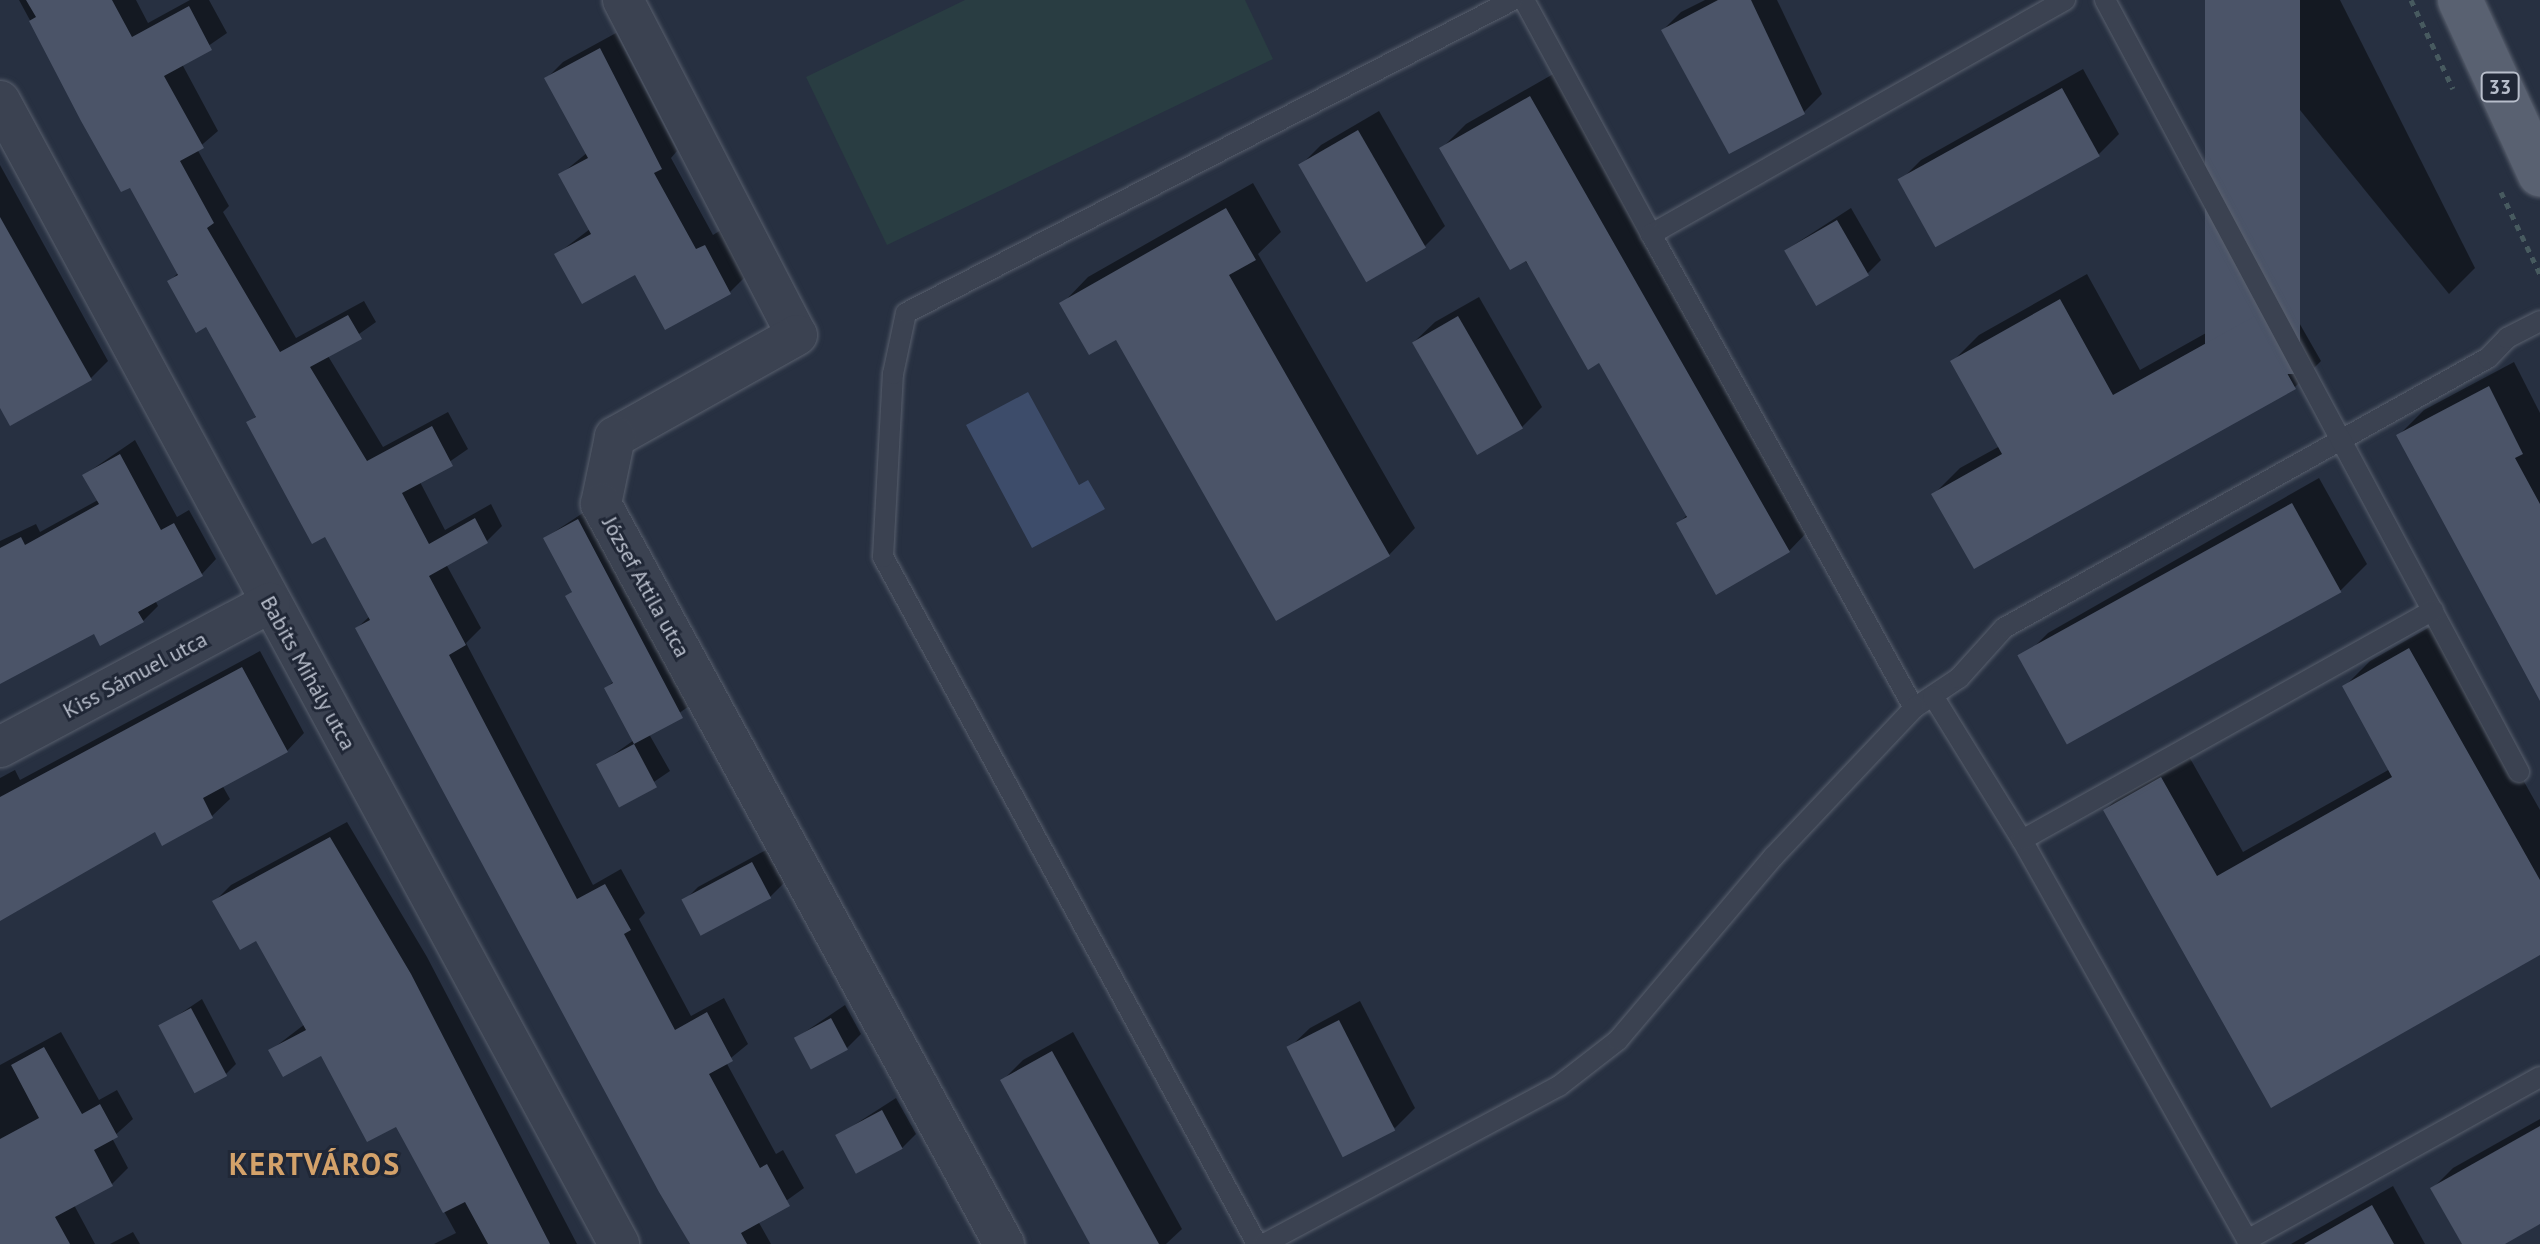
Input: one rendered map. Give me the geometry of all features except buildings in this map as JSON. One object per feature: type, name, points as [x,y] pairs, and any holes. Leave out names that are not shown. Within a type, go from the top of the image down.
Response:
[{"type":"main road","name":"33","points":[[2460,0],[2540,174]]},
{"type":"street","name":"József Attila utca","points":[[623,0],[797,335],[615,437],[601,504],[1004,1244]]},
{"type":"street","name":"Babits Mihály utca","points":[[0,101],[619,1244]]},
{"type":"street","name":"Kiss Sámuel utca","points":[[0,747],[270,603]]},
{"type":"lane","points":[[1257,1244],[883,557],[893,374],[906,313],[1513,0]]},
{"type":"lane","points":[[1524,0],[1914,708]]},
{"type":"lane","points":[[1651,234],[2065,0]]},
{"type":"lane","points":[[2105,0],[2519,772]]},
{"type":"lane","points":[[1264,1244],[1559,1086],[1618,1040],[1774,856],[1914,708],[1959,678],[2004,628],[2488,358],[2507,338],[2540,321]]},
{"type":"lane","points":[[2022,840],[2433,610]]},
{"type":"lane","points":[[1933,696],[2022,840],[2247,1240],[2540,1077]]},
{"type":"green space","points":[[965,0],[1245,0],[1273,59],[887,245],[806,77]]},
{"type":"water","points":[[1028,392],[1079,485],[1088,480],[1105,509],[1032,548],[966,425]]},
{"type":"district","name":"KERTVÁROS","points":[[315,1164]]}]
